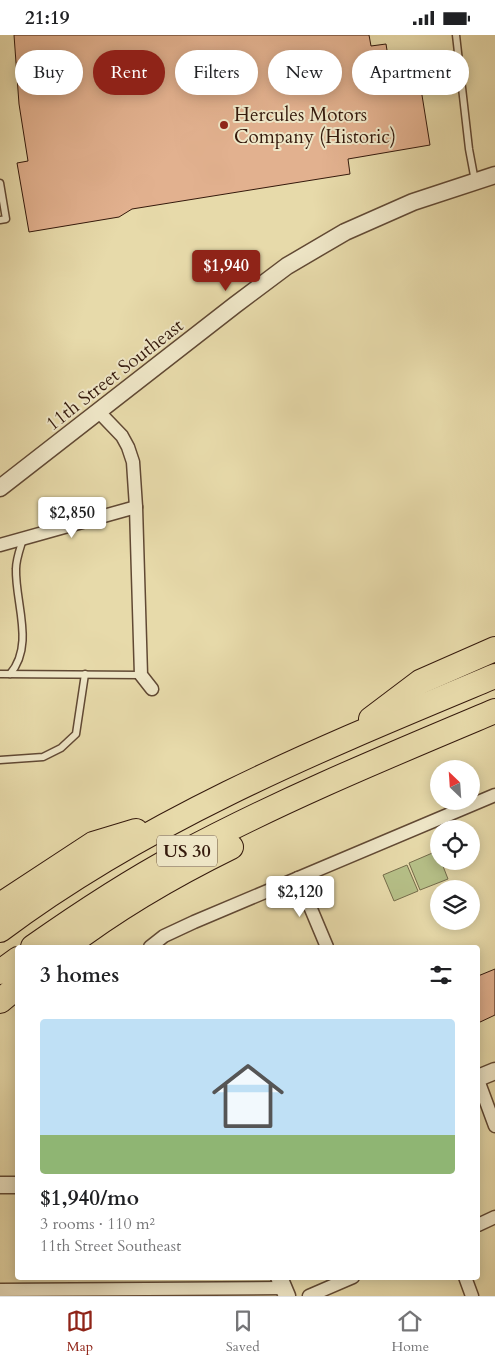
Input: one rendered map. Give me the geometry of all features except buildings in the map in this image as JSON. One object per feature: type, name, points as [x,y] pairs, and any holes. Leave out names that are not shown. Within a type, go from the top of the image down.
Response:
[{"type":"highway","points":[[338,743],[420,682],[495,649]]},
{"type":"highway","name":"US 30","points":[[0,930],[93,867],[132,843],[176,820],[338,743],[495,676]]},
{"type":"highway","name":"US 30","points":[[36,945],[98,903],[178,856],[266,812],[495,711]]},
{"type":"highway","points":[[69,945],[123,908],[174,877],[267,829],[352,773]]},
{"type":"highway","points":[[0,905],[93,844],[176,820]]},
{"type":"highway","points":[[0,972],[15,961]]},
{"type":"highway","points":[[0,1001],[15,988]]},
{"type":"street","name":"11th Street Southeast","points":[[0,488],[287,266],[344,233],[413,202],[495,175]]},
{"type":"street","points":[[98,411],[120,434],[129,450],[133,465],[141,675],[152,689]]},
{"type":"street","points":[[0,545],[136,507]]},
{"type":"street","points":[[152,945],[162,937],[176,930],[495,795]]},
{"type":"street","points":[[298,878],[326,945]]},
{"type":"street","points":[[480,1078],[495,1071]]},
{"type":"street","points":[[480,1085],[495,1126]]},
{"type":"street","points":[[0,1185],[15,1185]]},
{"type":"street","points":[[480,1224],[495,1217]]},
{"type":"street","points":[[309,1296],[346,1280]]},
{"type":"street","points":[[466,1280],[472,1296]]},
{"type":"street","points":[[0,1289],[283,1287]]},
{"type":"lane","points":[[456,35],[469,149],[475,181]]},
{"type":"lane","points":[[0,183],[6,219],[0,221]]},
{"type":"lane","points":[[10,674],[20,659],[22,646],[22,620],[16,569],[23,538]]},
{"type":"lane","points":[[0,674],[141,675]]},
{"type":"lane","points":[[0,760],[43,757],[61,748],[76,734],[85,675]]},
{"type":"green space","points":[[430,854],[430,870],[444,870],[448,879],[430,880],[430,886],[420,890],[409,863]]},
{"type":"green space","points":[[407,865],[418,891],[394,901],[383,875]]},
{"type":"place","name":"Hercules Motors Company (Historic)","points":[[224,125]]}]
